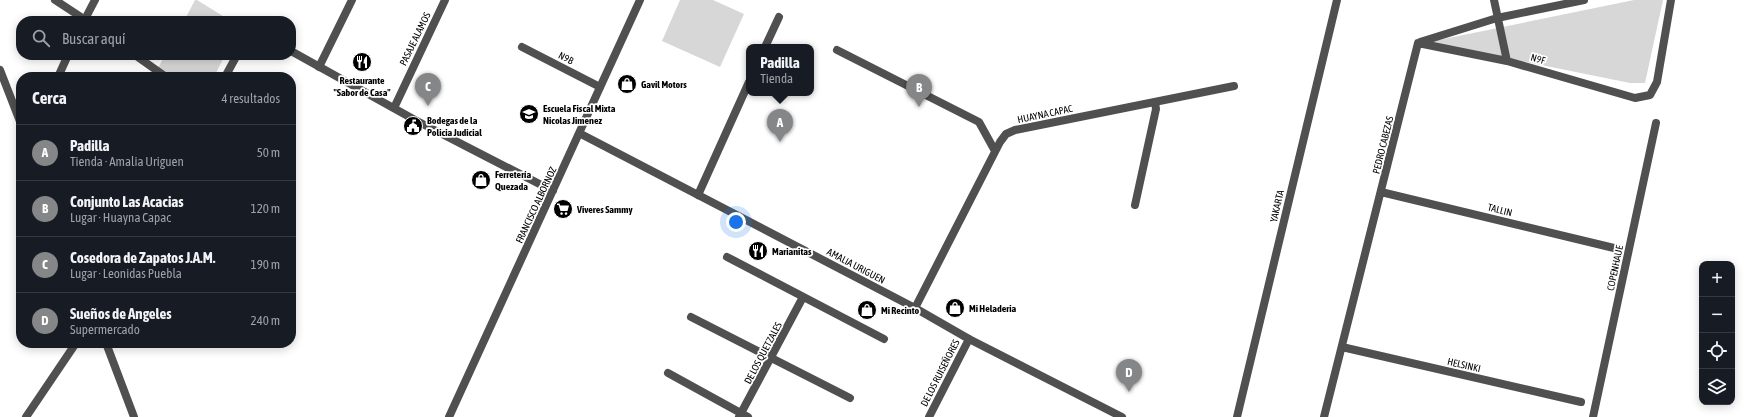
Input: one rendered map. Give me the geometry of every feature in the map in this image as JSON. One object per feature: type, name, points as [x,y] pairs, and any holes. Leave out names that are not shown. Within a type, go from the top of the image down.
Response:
[{"type":"street","points":[[55,0],[79,16]]},
{"type":"street","points":[[87,16],[95,0]]},
{"type":"street","points":[[319,67],[352,0]]},
{"type":"street","name":"PASAJE ALAMOS","points":[[394,108],[445,0]]},
{"type":"street","name":"FRANCISCO ALBORNOZ","points":[[449,417],[640,0]]},
{"type":"street","name":"YAKARTA","points":[[1237,417],[1337,0]]},
{"type":"street","points":[[1494,0],[1507,61]]},
{"type":"street","points":[[1418,43],[1497,18],[1572,1],[1584,0]]},
{"type":"street","name":"N9F","points":[[1418,43],[1507,61],[1635,98],[1650,95],[1657,82],[1671,0]]},
{"type":"street","points":[[766,44],[779,17]]},
{"type":"street","name":"PEDRO CABEZAS","points":[[1324,417],[1418,43]]},
{"type":"street","name":"N9B","points":[[522,47],[600,87]]},
{"type":"street","points":[[837,50],[978,122],[995,151]]},
{"type":"street","points":[[296,54],[394,108],[553,192]]},
{"type":"street","points":[[60,72],[66,60]]},
{"type":"street","points":[[141,60],[159,72]]},
{"type":"street","points":[[228,72],[234,60]]},
{"type":"street","points":[[0,70],[16,111]]},
{"type":"street","name":"HUAYNA CAPAC","points":[[915,308],[995,151],[1006,134],[1015,130],[1234,86]]},
{"type":"street","points":[[698,195],[746,89]]},
{"type":"street","points":[[1135,205],[1156,109],[1155,102]]},
{"type":"street","name":"COPENHAUE","points":[[1593,417],[1656,123]]},
{"type":"street","name":"AMALIA URIGUEN","points":[[579,133],[915,308],[969,339],[1122,417]]},
{"type":"street","name":"TALLIN","points":[[1381,192],[1614,248]]},
{"type":"street","points":[[727,257],[884,339]]},
{"type":"street","name":"DE LOS QUETZALES","points":[[743,416],[803,297]]},
{"type":"street","points":[[691,317],[850,398]]},
{"type":"street","name":"DE LOS RUISEÑORES","points":[[929,417],[969,339]]},
{"type":"street","name":"HELSINKI","points":[[1342,347],[1581,402]]},
{"type":"street","points":[[26,417],[73,348]]},
{"type":"street","points":[[108,348],[134,417]]},
{"type":"street","points":[[668,373],[743,416]]},
{"type":"shaded area","points":[[195,0],[197,0],[223,16],[187,16]]},
{"type":"shaded area","points":[[680,0],[713,0],[744,14],[720,67],[662,41]]},
{"type":"shaded area","points":[[1634,0],[1663,0],[1645,83],[1630,83],[1429,42]]},
{"type":"shaded area","points":[[162,60],[222,60],[216,72],[164,72],[158,68]]},
{"type":"place","name":"Restaurante \"Sabor de Casa\"","points":[[362,62]]},
{"type":"place","name":"Gavil Motors","points":[[627,84]]},
{"type":"place","name":"Cosedora de Zapatos J.A.M.","points":[[428,106]]},
{"type":"place","name":"Conjunto Las Acacias","points":[[919,107]]},
{"type":"place","name":"Escuela Fiscal Mixta Nicolas Jimenez","points":[[529,114]]},
{"type":"place","name":"Bodegas de la Policia Judicial","points":[[413,126]]},
{"type":"place","name":"Padilla","points":[[780,142]]},
{"type":"place","name":"Ferretería Quezada","points":[[481,180]]},
{"type":"place","name":"Viveres Sammy","points":[[563,209]]},
{"type":"place","name":"Marianitas","points":[[758,251]]},
{"type":"place","name":"Mi Heladeria","points":[[955,308]]},
{"type":"place","name":"Mi Recinto","points":[[867,310]]},
{"type":"place","name":"Sueños de Angeles","points":[[1129,392]]}]
